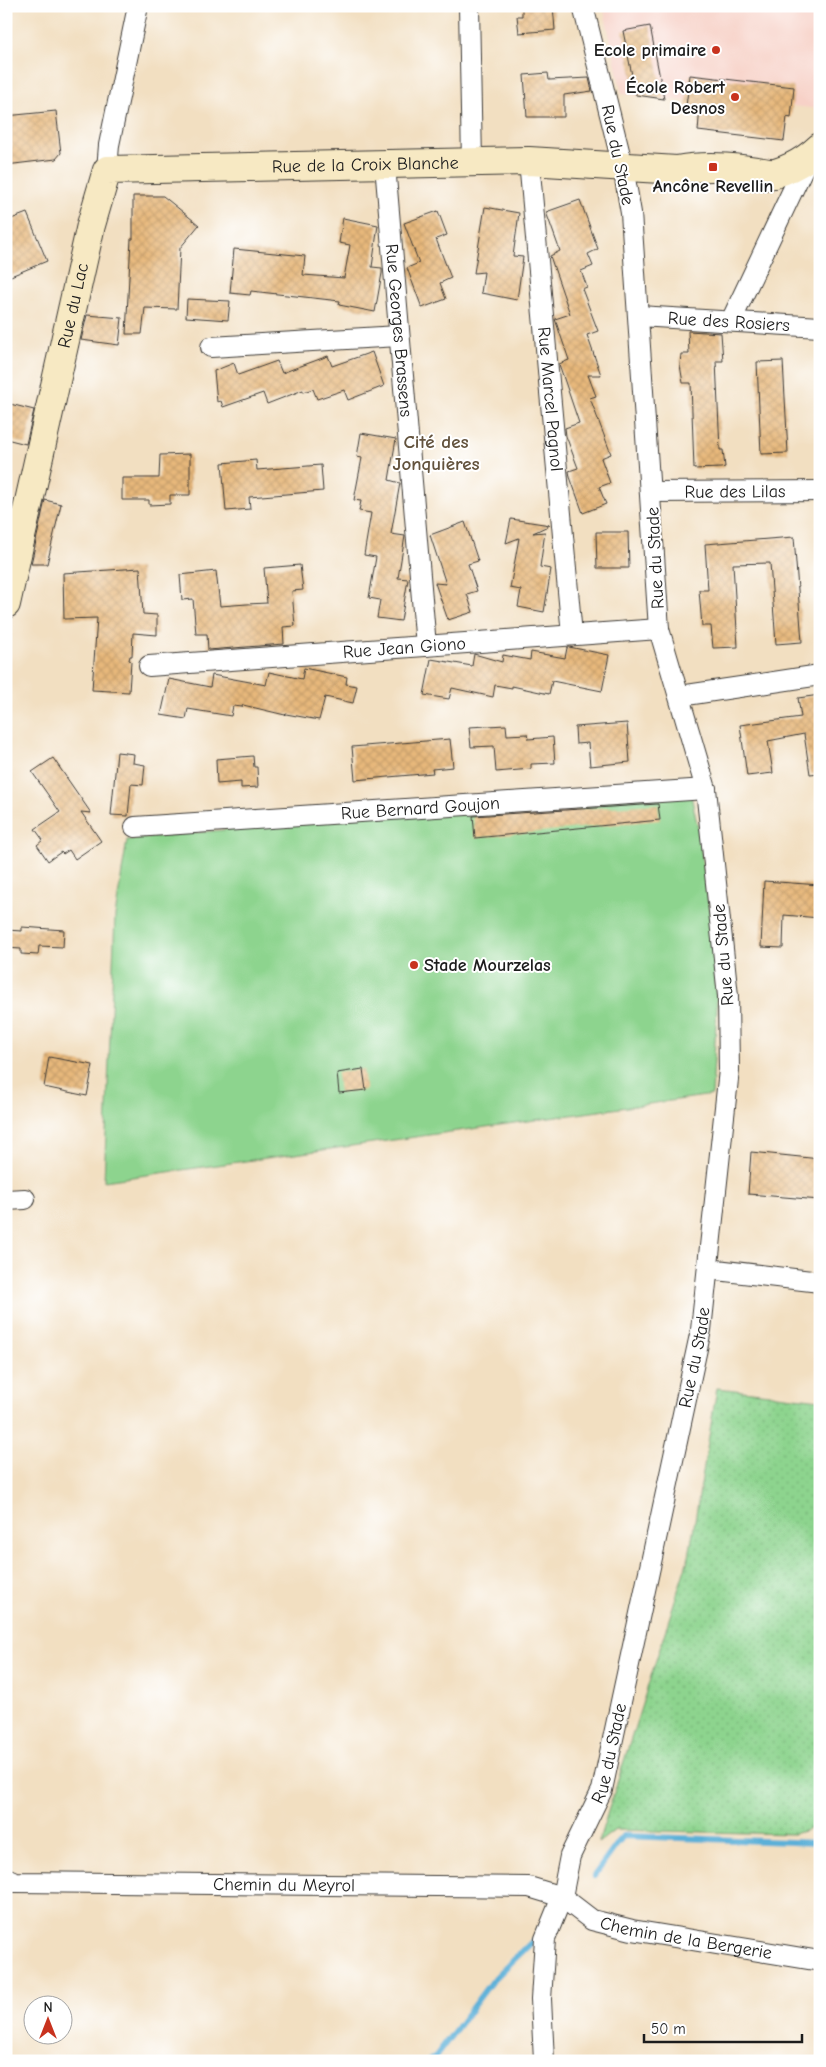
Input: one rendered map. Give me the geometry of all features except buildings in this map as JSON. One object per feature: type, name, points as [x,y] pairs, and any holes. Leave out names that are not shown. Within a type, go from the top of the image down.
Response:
[{"type":"street","name":"Rue du Lac","points":[[6,604],[91,225],[107,170],[109,145],[138,6]]},
{"type":"street","points":[[469,6],[472,163]]},
{"type":"street","name":"Rue du Stade","points":[[544,2061],[541,1999],[545,1939],[562,1897],[570,1856],[602,1790],[701,1330],[729,1070],[728,996],[706,789],[659,629],[631,213],[623,167],[583,6]]},
{"type":"street","name":"Rue de la Croix Blanche","points":[[107,170],[529,161],[677,170],[698,166],[746,169],[775,174],[814,153]]},
{"type":"street","points":[[731,321],[814,153]]},
{"type":"street","name":"Rue Marcel Pagnol","points":[[529,161],[572,635]]},
{"type":"street","name":"Rue Georges Brassens","points":[[385,165],[426,646]]},
{"type":"street","name":"Rue des Rosiers","points":[[639,316],[820,328]]},
{"type":"street","points":[[211,346],[399,336]]},
{"type":"street","name":"Rue des Lilas","points":[[651,492],[820,491]]},
{"type":"street","name":"Rue Jean Giono","points":[[149,666],[659,629]]},
{"type":"street","points":[[680,696],[820,674]]},
{"type":"street","name":"Rue Bernard Goujon","points":[[135,827],[706,789]]},
{"type":"street","points":[[708,1269],[820,1282]]},
{"type":"street","name":"Chemin du Meyrol","points":[[6,1878],[15,1882],[529,1887],[562,1897]]},
{"type":"street","name":"Chemin de la Bergerie","points":[[562,1897],[592,1920],[624,1928],[820,1961]]},
{"type":"shaded area","name":"Ecole primaire","points":[[603,6],[820,6],[820,109],[792,106],[791,118],[787,117],[784,141],[698,131],[700,107],[686,106],[686,101],[622,94]]},
{"type":"green space","name":"Stade Mourzelas","points":[[688,781],[698,828],[711,923],[717,1006],[712,1095],[104,1181],[115,916],[127,840]]},
{"type":"green space","points":[[717,1388],[820,1400],[820,1826],[793,1834],[615,1830],[598,1843],[689,1556]]},
{"type":"waterway","points":[[594,1876],[623,1836],[820,1843]]},
{"type":"waterway","points":[[429,2061],[436,2056],[491,1982],[533,1941]]},
{"type":"place","name":"Ecole primaire","points":[[716,50]]},
{"type":"place","name":"École Robert Desnos","points":[[735,97]]},
{"type":"place","name":"Ancône Revellin","points":[[713,167]]},
{"type":"place","name":"Stade Mourzelas","points":[[414,965]]},
{"type":"district","name":"Cité des Jonquières","points":[[436,452]]}]
